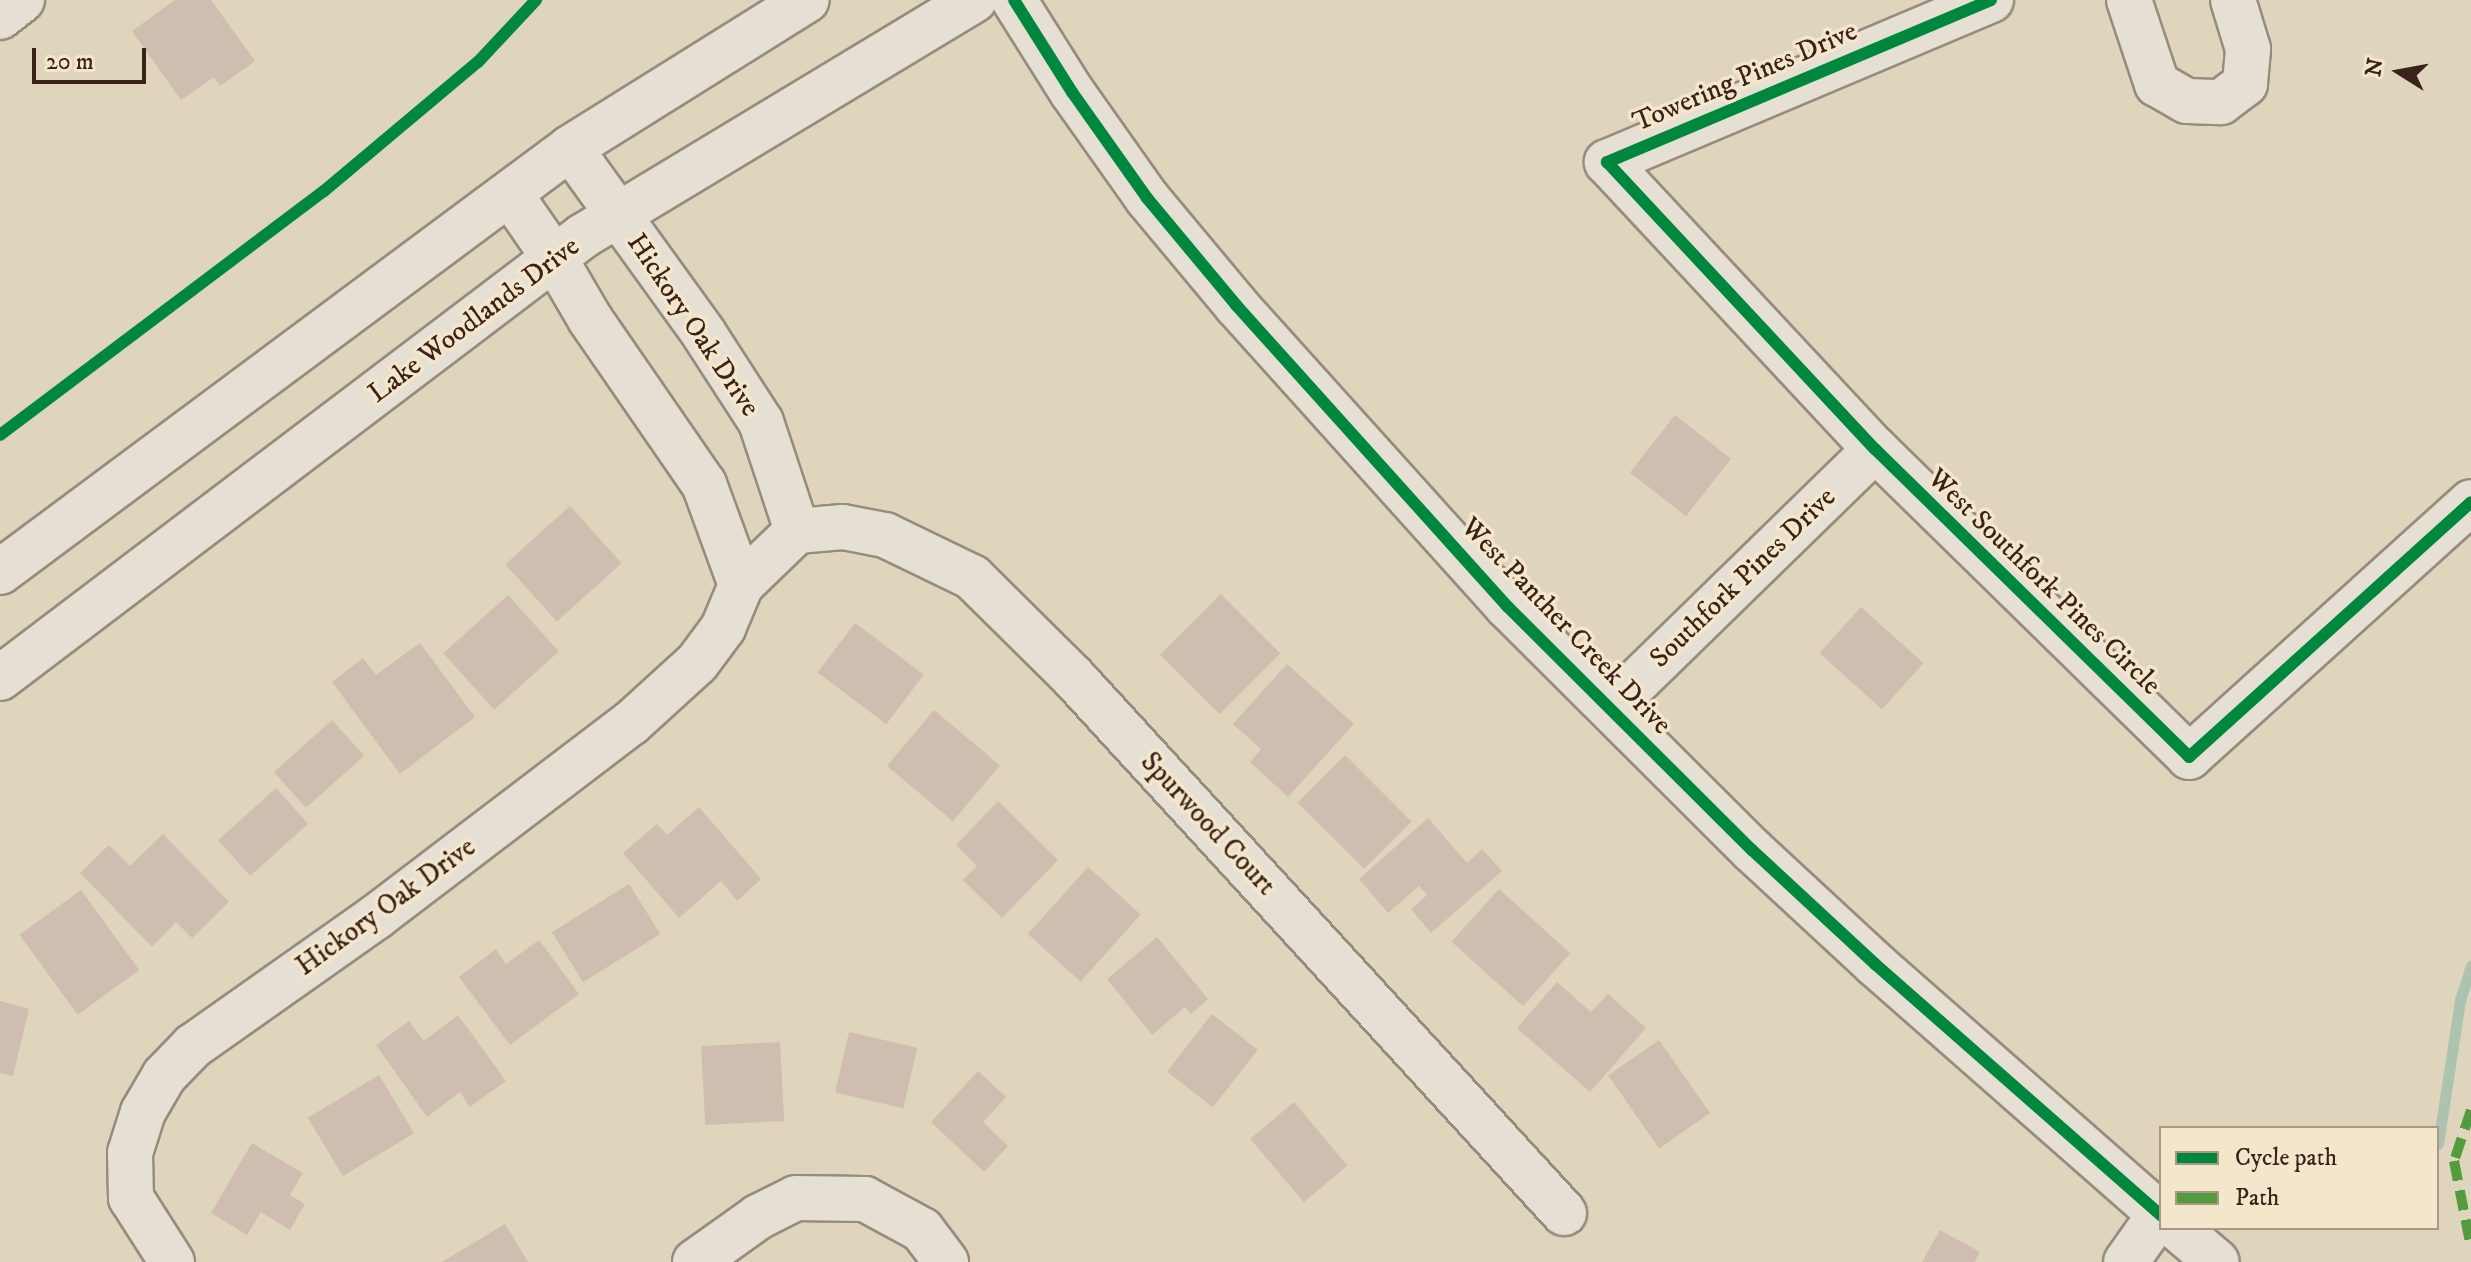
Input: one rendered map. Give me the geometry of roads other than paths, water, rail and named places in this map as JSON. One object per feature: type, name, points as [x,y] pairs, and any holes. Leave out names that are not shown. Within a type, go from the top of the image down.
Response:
[{"type":"street","points":[[0,17],[22,0]]},
{"type":"street","points":[[0,572],[570,148],[807,0]]},
{"type":"street","name":"Lake Woodlands Drive","points":[[0,678],[617,214],[974,0]]},
{"type":"street","name":"West Panther Creek Drive","points":[[1014,0],[1072,92],[1147,198],[1226,293],[1507,606],[1752,850],[1875,964],[2159,1212]]},
{"type":"street","name":"Towering Pines Drive","points":[[1607,162],[1991,0]]},
{"type":"street","points":[[2129,0],[2157,84],[2187,101],[2221,102],[2245,84],[2248,49],[2233,0]]},
{"type":"street","name":"Hickory Oak Drive","points":[[172,1262],[131,1198],[130,1153],[143,1112],[164,1076],[193,1046],[376,917],[631,723],[697,663],[723,628],[741,585],[797,531],[761,422],[704,334],[570,148]]},
{"type":"street","name":"West Southfork Pines Circle","points":[[1607,162],[1875,449],[2189,757],[2471,502]]},
{"type":"street","points":[[510,194],[555,259],[590,319],[704,484],[741,585]]},
{"type":"street","name":"Southfork Pines Drive","points":[[1611,707],[1875,449]]},
{"type":"street","name":"Spurwood Court","points":[[797,531],[843,527],[885,535],[972,577],[1073,677],[1564,1213]]},
{"type":"street","points":[[695,1262],[758,1217],[796,1198],[865,1199],[922,1230],[946,1262]]},
{"type":"street","points":[[2126,1262],[2159,1217]]},
{"type":"street","points":[[2179,1230],[2217,1262]]},
{"type":"waterway","points":[[2439,1137],[2460,1000],[2471,966]]}]
